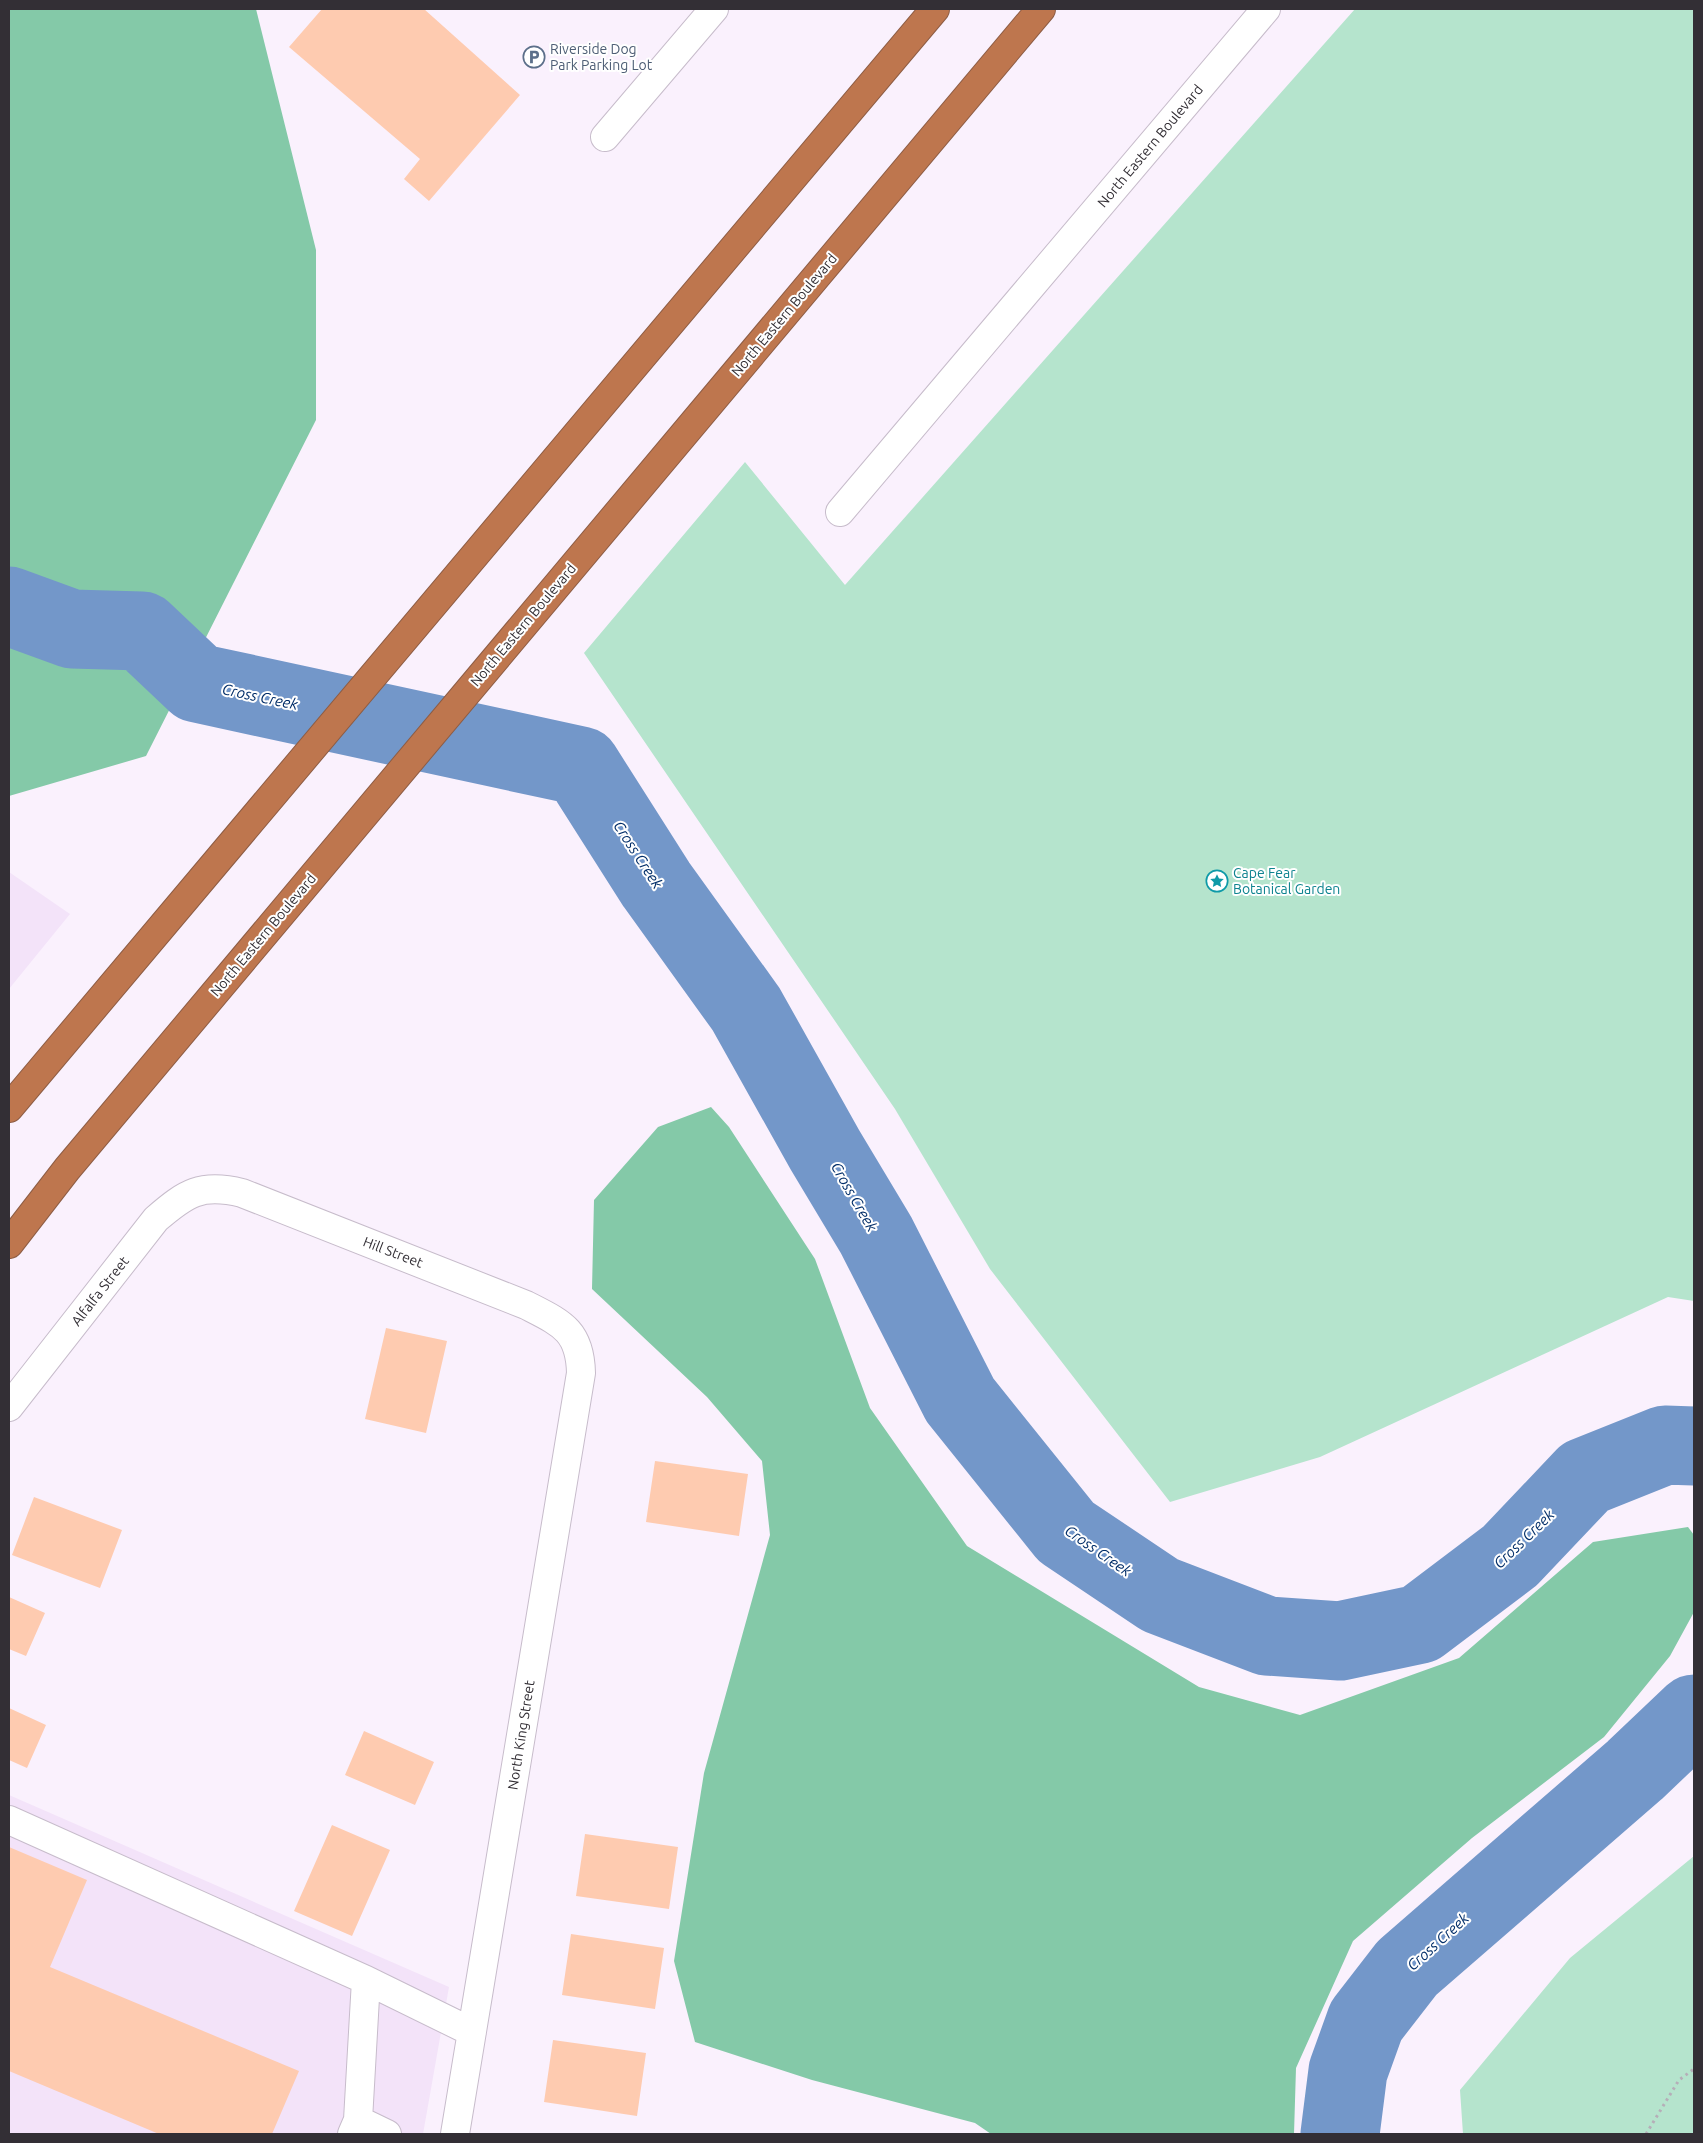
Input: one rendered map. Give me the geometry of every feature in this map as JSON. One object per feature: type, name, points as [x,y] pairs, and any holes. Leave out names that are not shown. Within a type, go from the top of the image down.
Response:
[{"type":"highway","points":[[9,1108],[935,9]]},
{"type":"highway","name":"North Eastern Boulevard","points":[[9,1244],[67,1169],[224,981],[1041,9]]},
{"type":"street","points":[[606,137],[714,9]]},
{"type":"street","name":"North Eastern Boulevard","points":[[840,512],[1266,9]]},
{"type":"street","name":"Hill Street","points":[[203,1189],[221,1188],[242,1193],[526,1305],[554,1319],[574,1336]]},
{"type":"street","name":"Alfalfa Street","points":[[9,1407],[156,1219],[181,1198],[203,1189]]},
{"type":"street","name":"North King Street","points":[[455,2134],[581,1373],[580,1354],[574,1336]]},
{"type":"street","points":[[9,1820],[366,1980],[472,2032]]},
{"type":"street","points":[[366,1980],[355,2127],[387,2134]]},
{"type":"path","points":[[1646,2134],[1679,2080],[1694,2069]]},
{"type":"shaded area","points":[[9,872],[70,914],[9,989]]},
{"type":"shaded area","points":[[9,1795],[449,1987],[423,2134],[9,2134]]},
{"type":"green space","points":[[9,9],[256,9],[316,250],[316,420],[146,756],[9,796]]},
{"type":"green space","name":"Cape Fear Botanical Garden","points":[[1355,9],[1694,9],[1694,1301],[1668,1297],[1320,1457],[1170,1502],[990,1269],[895,1109],[584,653],[745,462],[845,585]]},
{"type":"green space","points":[[711,1107],[729,1127],[815,1259],[870,1408],[967,1546],[1199,1687],[1300,1715],[1459,1658],[1593,1542],[1688,1527],[1694,1535],[1694,1612],[1670,1656],[1604,1737],[1472,1838],[1353,1941],[1296,2068],[1294,2134],[991,2134],[975,2123],[812,2080],[695,2042],[674,1961],[704,1773],[770,1535],[762,1461],[707,1397],[592,1289],[594,1200],[658,1127]]},
{"type":"green space","points":[[1694,1856],[1694,2134],[1463,2134],[1460,2090],[1570,1958]]},
{"type":"building","points":[[322,9],[424,9],[520,95],[429,201],[404,179],[420,159],[289,47]]},
{"type":"building","points":[[386,1328],[447,1341],[426,1433],[365,1419]]},
{"type":"building","points":[[655,1461],[748,1474],[739,1536],[646,1522]]},
{"type":"building","points":[[34,1497],[122,1530],[100,1588],[12,1555]]},
{"type":"building","points":[[9,1597],[45,1613],[26,1656],[9,1649]]},
{"type":"building","points":[[9,1708],[46,1725],[27,1768],[9,1760]]},
{"type":"building","points":[[364,1731],[434,1762],[415,1805],[345,1775]]},
{"type":"building","points":[[332,1825],[390,1850],[352,1936],[294,1911]]},
{"type":"building","points":[[585,1834],[678,1847],[669,1909],[576,1896]]},
{"type":"building","points":[[9,1847],[87,1880],[50,1967],[299,2071],[272,2134],[159,2134],[9,2071]]},
{"type":"building","points":[[571,1934],[664,1948],[655,2009],[562,1995]]},
{"type":"building","points":[[553,2040],[646,2053],[637,2116],[544,2102]]},
{"type":"waterway","name":"Cross Creek","points":[[9,606],[72,629],[142,631],[197,683],[581,766],[656,884],[746,1009],[825,1150],[876,1235],[960,1400],[1066,1532],[1160,1595],[1267,1636],[1340,1641],[1420,1624],[1510,1556],[1585,1477],[1665,1445],[1694,1446]]},
{"type":"waterway","name":"Cross Creek","points":[[1340,2134],[1348,2071],[1366,2021],[1407,1968],[1635,1770],[1694,1714]]},
{"type":"place","name":"Riverside Dog Park Parking Lot","points":[[534,57]]},
{"type":"place","name":"Cape Fear Botanical Garden","points":[[1217,881]]}]
